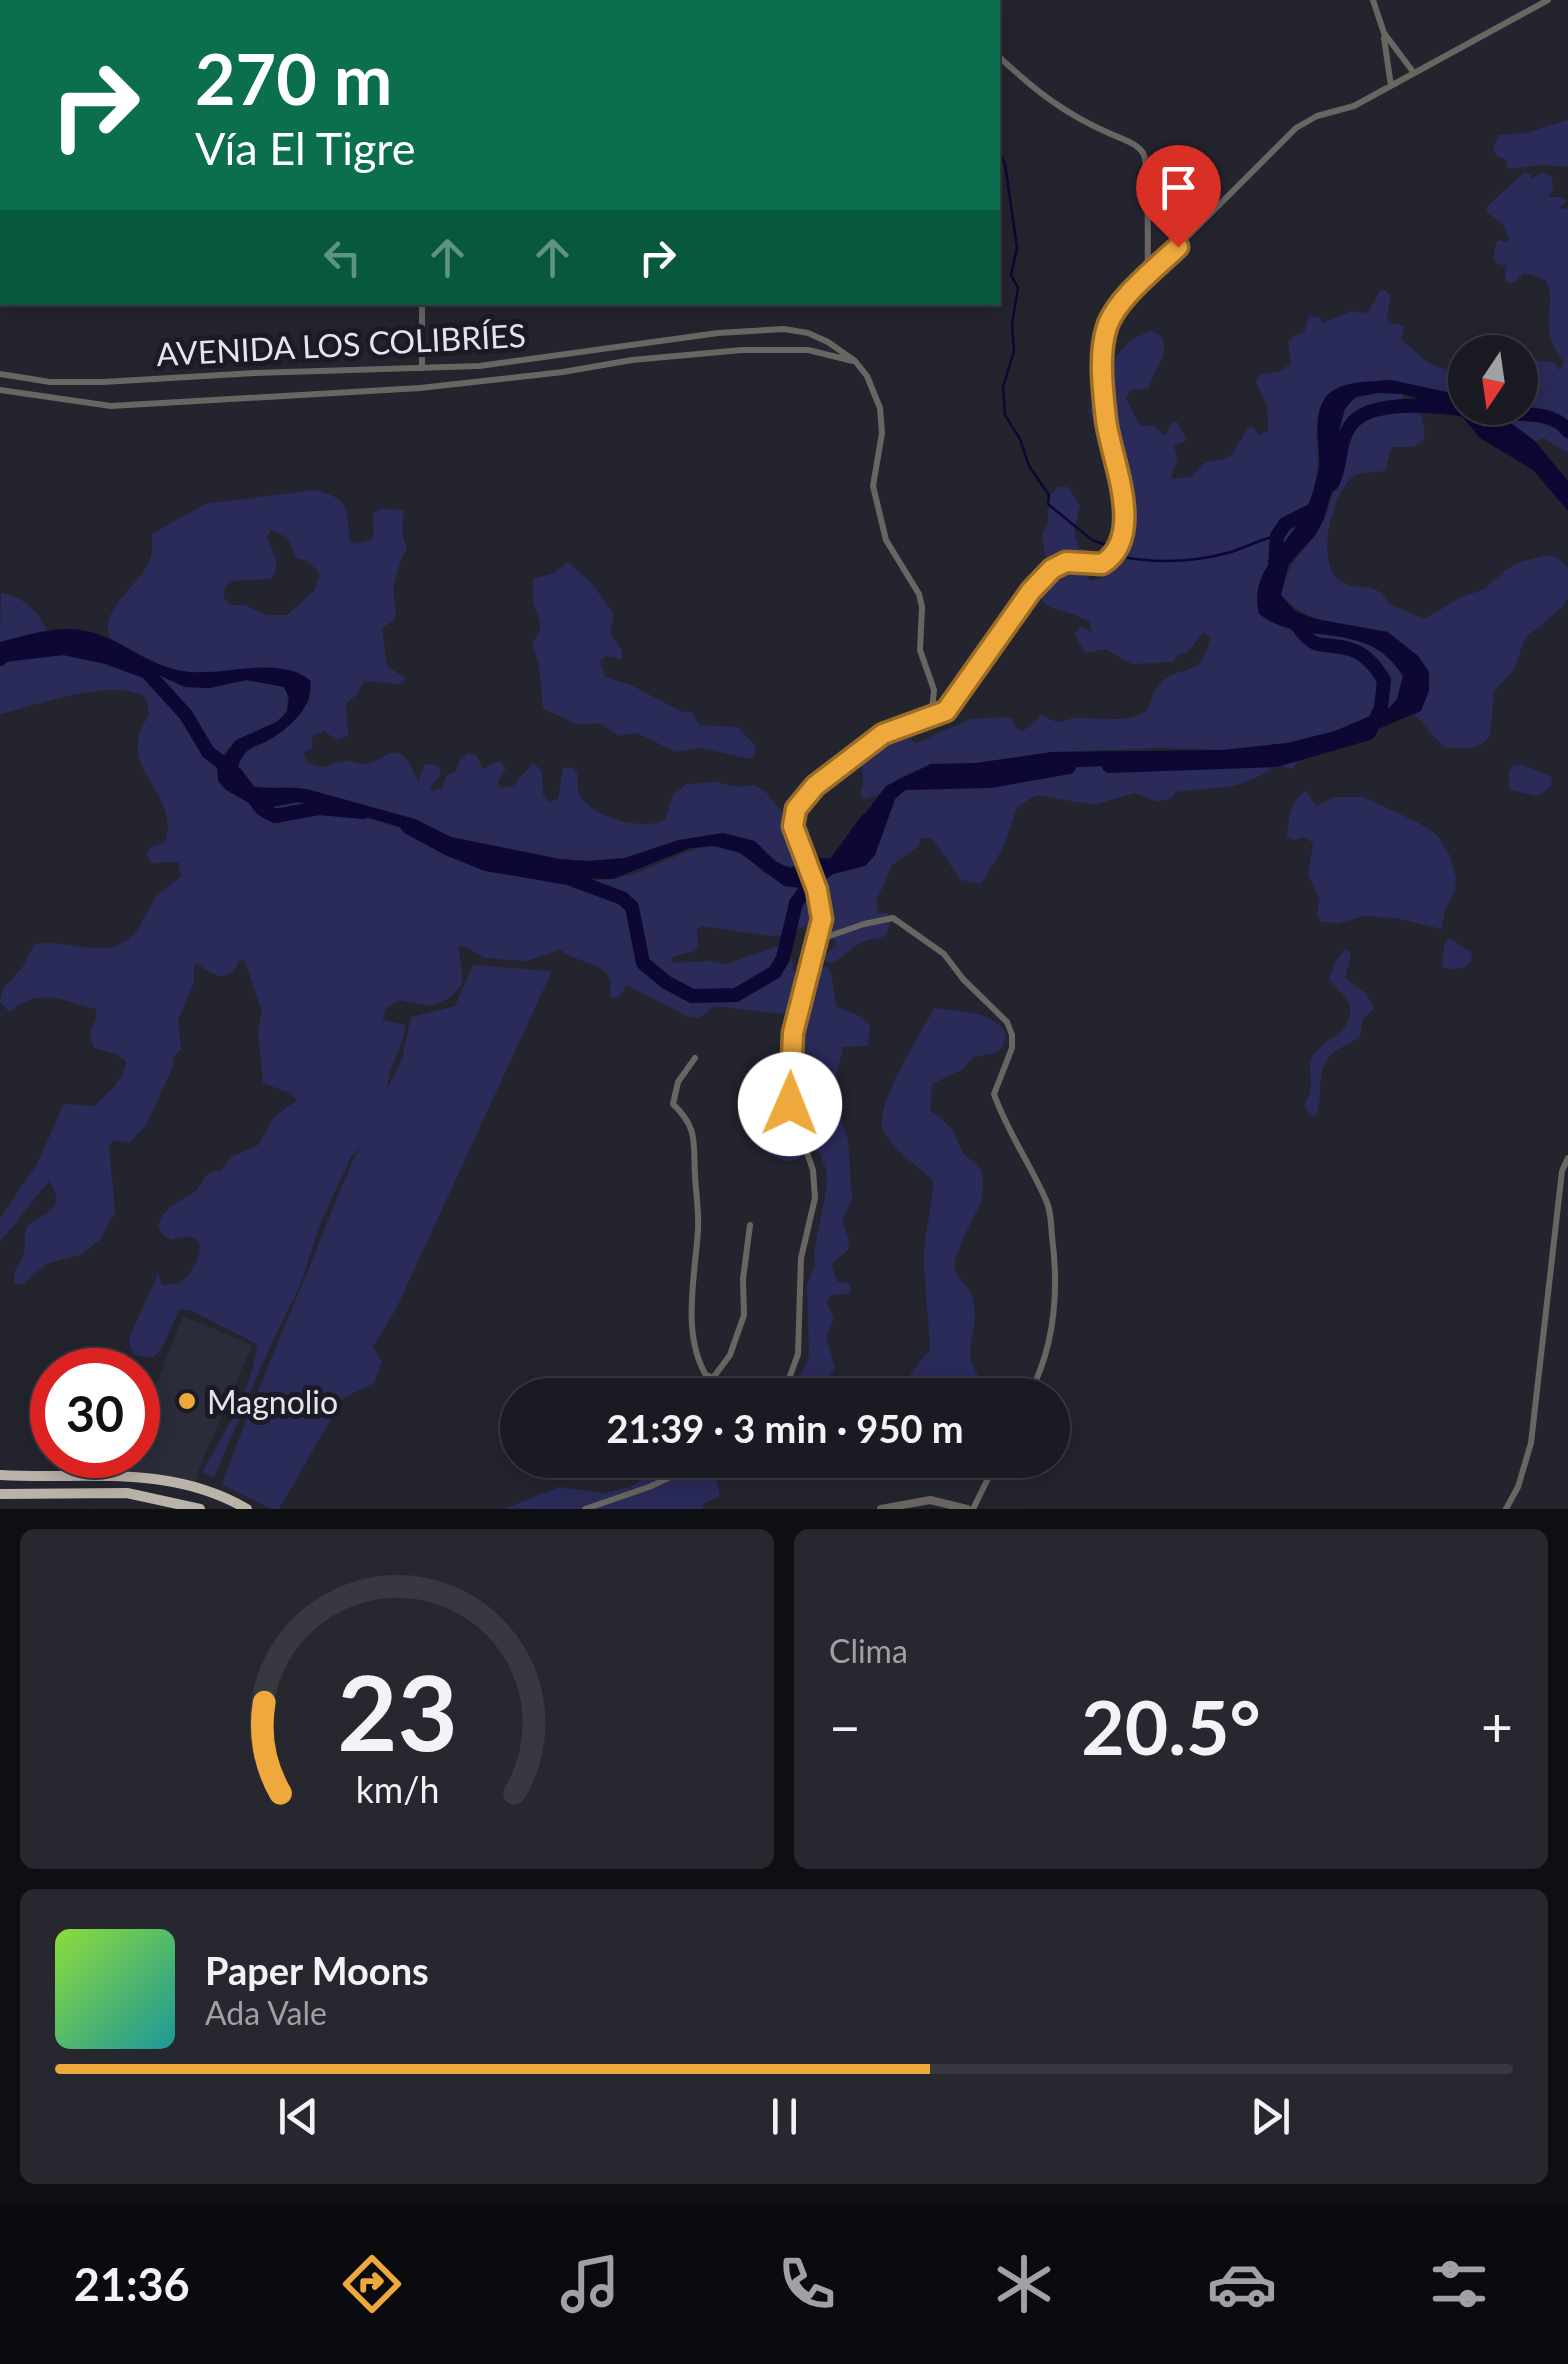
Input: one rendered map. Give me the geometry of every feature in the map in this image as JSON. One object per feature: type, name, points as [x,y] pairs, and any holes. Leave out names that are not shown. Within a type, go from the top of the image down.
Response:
[{"type":"highway","points":[[0,1475],[128,1474],[196,1487],[247,1509]]},
{"type":"highway","points":[[102,1491],[128,1486],[187,1498],[196,1487]]},
{"type":"highway","points":[[0,1494],[102,1491],[149,1495],[200,1509]]},
{"type":"street","points":[[1373,0],[1384,32],[1391,86]]},
{"type":"street","points":[[789,1378],[798,1354],[801,1258],[815,1198],[813,1170],[790,1104],[790,1063],[793,1033],[822,919],[817,890],[793,826],[794,817],[807,794],[883,734],[938,716],[954,701],[1031,591],[1052,569],[1066,562],[1102,564],[1119,546],[1124,530],[1122,485],[1106,418],[1104,344],[1115,310],[1296,128],[1317,116],[1354,106],[1548,0]]},
{"type":"street","points":[[1384,32],[1414,74]]},
{"type":"street","points":[[1000,58],[1044,98],[1082,122],[1135,144],[1144,154],[1148,180],[1148,278]]},
{"type":"street","points":[[422,305],[422,368]]},
{"type":"street","name":"AVENIDA LOS COLIBRÍES","points":[[0,374],[50,382],[103,382],[478,366],[784,329],[828,342],[855,361]]},
{"type":"street","name":"AVENIDA LOS COLIBRÍES","points":[[0,390],[111,406],[420,388],[632,360],[784,348],[855,361]]},
{"type":"street","points":[[855,361],[867,376],[880,408],[882,433],[873,486],[881,525],[922,607],[920,650],[934,690],[926,720]]},
{"type":"street","points":[[818,940],[894,918],[944,954],[973,990],[1007,1022],[1012,1048],[994,1094],[1004,1122],[1048,1203],[1056,1263],[1052,1330],[1037,1378]]},
{"type":"street","points":[[695,1058],[673,1094],[674,1104],[694,1132],[698,1229],[693,1344],[707,1378]]},
{"type":"street","points":[[1506,1509],[1518,1487],[1531,1444],[1562,1171],[1568,1158]]},
{"type":"street","points":[[713,1378],[730,1355],[744,1316],[742,1279],[750,1225]]},
{"type":"street","points":[[649,1487],[662,1478]]},
{"type":"street","points":[[585,1509],[668,1478]]},
{"type":"street","points":[[882,1509],[930,1500],[970,1509],[987,1478]]},
{"type":"shaded area","points":[[1568,120],[1568,167],[1508,169],[1506,160],[1493,149],[1499,135],[1526,133]]},
{"type":"shaded area","points":[[1524,172],[1531,179],[1544,172],[1552,177],[1553,190],[1548,197],[1563,197],[1566,202],[1558,208],[1568,209],[1568,453],[1544,438],[1535,441],[1513,425],[1538,425],[1538,361],[1554,362],[1560,371],[1564,362],[1551,339],[1546,280],[1525,273],[1514,282],[1505,281],[1506,266],[1493,259],[1496,243],[1509,239],[1503,225],[1486,211]]},
{"type":"shaded area","points":[[1385,290],[1391,296],[1387,316],[1389,323],[1404,326],[1401,339],[1422,358],[1448,369],[1448,392],[1391,380],[1358,383],[1316,435],[1317,467],[1311,496],[1273,556],[1258,590],[1328,633],[1371,645],[1390,659],[1403,676],[1397,699],[1389,708],[1335,731],[1287,743],[1223,750],[1052,752],[976,763],[931,764],[864,799],[860,794],[862,764],[882,749],[890,734],[909,727],[914,729],[912,741],[916,743],[971,719],[1012,717],[1014,726],[1022,732],[1041,715],[1059,722],[1129,718],[1146,712],[1160,684],[1195,666],[1206,652],[1210,639],[1204,632],[1187,653],[1172,662],[1132,664],[1105,649],[1085,653],[1074,634],[1081,626],[1092,633],[1090,622],[1047,605],[1037,591],[1033,578],[1046,559],[1042,534],[1048,522],[1049,495],[1059,487],[1068,487],[1080,505],[1074,532],[1079,548],[1089,551],[1094,559],[1087,574],[1089,580],[1100,579],[1116,561],[1112,542],[1116,535],[1119,486],[1109,475],[1115,443],[1110,423],[1088,412],[1101,389],[1094,373],[1096,367],[1112,361],[1131,339],[1152,331],[1161,336],[1164,351],[1149,388],[1131,390],[1126,399],[1140,425],[1155,426],[1164,436],[1177,422],[1187,440],[1174,446],[1177,460],[1171,479],[1192,477],[1207,462],[1231,456],[1248,428],[1253,427],[1259,435],[1268,430],[1267,406],[1256,382],[1259,375],[1281,371],[1291,363],[1288,342],[1304,333],[1309,316],[1319,317],[1323,323],[1351,311],[1368,313],[1379,292]]},
{"type":"shaded area","points":[[1391,380],[1448,392],[1448,407],[1402,394],[1355,397],[1345,409],[1339,431],[1342,458],[1324,518],[1316,534],[1289,564],[1281,595],[1295,611],[1316,619],[1388,632],[1418,656],[1429,672],[1429,691],[1421,711],[1364,735],[1289,758],[1053,768],[1011,776],[946,775],[904,791],[895,799],[875,855],[865,866],[801,888],[784,886],[740,853],[714,846],[690,848],[613,879],[569,878],[523,873],[345,811],[298,802],[273,807],[249,803],[218,781],[217,766],[236,740],[277,722],[287,712],[289,697],[284,687],[247,680],[209,688],[185,687],[105,650],[65,643],[0,656],[0,642],[68,629],[113,640],[182,671],[264,668],[296,672],[310,680],[308,699],[299,716],[284,730],[247,751],[236,780],[254,787],[310,790],[415,819],[451,837],[559,859],[625,858],[679,840],[723,833],[755,841],[776,862],[791,868],[810,857],[833,859],[850,851],[857,841],[862,818],[886,786],[931,764],[976,763],[1052,752],[1223,750],[1287,743],[1335,731],[1389,708],[1397,699],[1403,676],[1388,658],[1372,646],[1354,640],[1277,624],[1259,614],[1257,598],[1266,569],[1310,500],[1319,467],[1318,415],[1325,398],[1338,388]]},
{"type":"shaded area","points":[[1378,393],[1402,394],[1404,406],[1421,415],[1425,433],[1423,441],[1413,447],[1392,447],[1385,471],[1356,474],[1340,493],[1330,522],[1327,553],[1341,582],[1377,590],[1388,603],[1424,619],[1485,589],[1517,563],[1546,555],[1557,557],[1568,568],[1568,598],[1563,607],[1525,638],[1514,669],[1494,692],[1490,735],[1482,744],[1470,748],[1445,748],[1414,714],[1422,710],[1388,632],[1317,618],[1281,595],[1290,567],[1319,529],[1330,504],[1341,462],[1340,424],[1344,409],[1354,399]]},
{"type":"shaded area","points":[[1469,425],[1513,425],[1535,441],[1568,481],[1568,511],[1533,470],[1480,438]]},
{"type":"shaded area","points":[[315,490],[336,498],[345,507],[350,541],[356,544],[371,540],[372,514],[380,509],[404,510],[402,531],[407,550],[393,589],[396,612],[394,620],[382,628],[387,666],[405,678],[398,684],[364,681],[346,704],[348,736],[335,740],[324,730],[312,737],[312,749],[304,752],[307,762],[324,767],[347,761],[367,764],[397,753],[407,760],[419,781],[424,764],[438,766],[441,775],[430,787],[433,791],[442,788],[446,776],[456,771],[460,759],[468,753],[476,755],[483,769],[499,761],[506,768],[497,784],[502,788],[513,786],[533,763],[542,771],[543,795],[548,802],[558,799],[563,768],[571,767],[577,773],[583,800],[592,808],[616,820],[643,824],[665,820],[673,795],[686,784],[753,785],[765,791],[788,818],[789,835],[802,862],[785,867],[766,853],[723,833],[679,840],[625,858],[559,859],[451,837],[415,819],[310,790],[254,787],[236,780],[245,754],[280,732],[310,701],[299,672],[184,672],[150,660],[109,637],[108,626],[116,606],[150,559],[152,534],[205,504]],"holes":[[[271,530],[288,538],[296,558],[308,561],[320,574],[314,591],[287,615],[266,615],[245,605],[232,605],[223,597],[226,586],[233,581],[270,579],[276,563],[267,536]]]},
{"type":"shaded area","points":[[567,562],[591,582],[614,615],[610,632],[622,651],[622,659],[606,656],[600,661],[605,677],[631,685],[680,711],[693,713],[699,725],[738,727],[755,746],[755,755],[750,759],[701,748],[676,752],[637,733],[619,736],[600,723],[579,725],[543,709],[539,666],[532,643],[540,628],[533,602],[533,579],[554,573]]},
{"type":"shaded area","points":[[1,593],[30,606],[47,632],[0,642]]},
{"type":"shaded area","points":[[65,643],[104,650],[185,687],[209,688],[247,680],[284,687],[288,704],[283,715],[230,747],[221,761],[218,781],[268,805],[295,802],[337,809],[515,870],[578,880],[631,875],[707,847],[726,848],[744,856],[763,873],[820,882],[833,874],[865,866],[875,855],[895,799],[904,791],[946,775],[1010,776],[1053,768],[1291,758],[1298,761],[1292,769],[1275,764],[1260,776],[1235,786],[1175,792],[1172,798],[1157,802],[1135,793],[1094,805],[1036,795],[1017,807],[1003,848],[981,884],[961,880],[932,838],[921,838],[919,846],[892,865],[876,901],[878,913],[888,913],[886,936],[861,942],[832,964],[825,961],[825,955],[837,944],[827,930],[828,918],[783,935],[769,936],[702,926],[697,929],[698,945],[694,951],[672,957],[673,963],[726,964],[779,946],[790,954],[796,979],[794,1001],[782,1014],[715,1006],[699,1018],[688,1017],[627,985],[620,996],[611,998],[610,981],[603,970],[561,950],[526,961],[484,958],[458,946],[463,978],[448,999],[429,1006],[399,1000],[385,1009],[383,1020],[405,1025],[387,1089],[402,1059],[411,1017],[455,1006],[473,965],[552,971],[396,1309],[373,1347],[382,1361],[374,1383],[343,1398],[279,1509],[271,1509],[222,1484],[360,1147],[352,1155],[320,1224],[301,1283],[214,1477],[202,1473],[250,1378],[257,1344],[192,1311],[180,1309],[160,1350],[130,1348],[129,1338],[158,1274],[162,1285],[179,1284],[198,1259],[199,1243],[194,1238],[172,1240],[163,1235],[158,1226],[164,1214],[196,1190],[206,1176],[221,1171],[231,1157],[258,1145],[274,1117],[297,1100],[290,1093],[263,1083],[258,1031],[262,1012],[245,961],[239,960],[231,973],[222,976],[194,965],[194,983],[178,1020],[181,1049],[173,1058],[173,1067],[146,1125],[129,1143],[114,1140],[109,1146],[115,1212],[100,1240],[80,1255],[46,1264],[24,1284],[14,1283],[24,1253],[26,1229],[54,1206],[55,1192],[49,1181],[0,1242],[0,1218],[37,1164],[64,1104],[95,1106],[119,1080],[126,1061],[94,1048],[91,1033],[96,1009],[41,998],[9,1012],[0,1001],[3,989],[22,968],[35,944],[105,948],[124,942],[136,932],[159,894],[181,876],[178,862],[152,863],[146,854],[151,847],[165,843],[168,824],[138,751],[139,734],[149,715],[146,698],[133,692],[97,691],[0,714],[0,656]]},
{"type":"shaded area","points":[[1522,765],[1552,777],[1551,787],[1537,796],[1510,790],[1508,775],[1512,766]]},
{"type":"shaded area","points":[[1306,791],[1316,806],[1335,797],[1363,797],[1437,835],[1450,856],[1456,878],[1441,929],[1401,919],[1366,916],[1335,924],[1320,921],[1320,899],[1308,875],[1313,843],[1305,837],[1287,837],[1293,805]]},
{"type":"shaded area","points":[[1449,938],[1472,953],[1471,962],[1457,969],[1442,966],[1444,944]]},
{"type":"shaded area","points":[[1346,948],[1351,954],[1345,978],[1366,993],[1374,1008],[1363,1019],[1360,1036],[1327,1060],[1318,1110],[1315,1116],[1310,1115],[1304,1106],[1311,1087],[1312,1058],[1340,1033],[1350,1014],[1350,1004],[1329,979]]},
{"type":"shaded area","points":[[821,966],[828,967],[836,1006],[862,1017],[870,1025],[868,1046],[843,1047],[833,1093],[848,1141],[852,1199],[842,1221],[849,1240],[848,1250],[831,1264],[837,1281],[850,1284],[850,1294],[831,1295],[826,1302],[834,1317],[826,1338],[835,1367],[828,1378],[797,1378],[809,1356],[807,1286],[815,1265],[826,1169],[819,1152],[810,1149],[798,1159],[783,1160],[764,1151],[761,1139],[781,1074],[804,1047],[813,979]]},
{"type":"shaded area","points":[[934,1008],[983,1016],[1006,1033],[1003,1047],[995,1053],[973,1057],[963,1069],[932,1084],[930,1110],[951,1128],[963,1153],[982,1172],[980,1203],[958,1250],[955,1268],[972,1296],[975,1311],[971,1356],[981,1378],[907,1378],[930,1350],[924,1251],[933,1181],[892,1144],[883,1130],[882,1119],[910,1051]]},
{"type":"shaded area","name":"Magnolio","points":[[183,1316],[252,1345],[198,1471],[195,1487],[126,1478],[160,1478],[160,1375]]},
{"type":"shaded area","points":[[713,1478],[720,1496],[703,1504],[703,1509],[504,1509],[559,1487],[604,1493],[644,1479],[664,1482]]},
{"type":"waterway","points":[[1000,155],[1005,164],[1017,248],[1011,275],[1018,288],[1012,324],[1014,351],[1003,387],[1005,415],[1020,439],[1029,466],[1049,495],[1048,504],[1092,540],[1112,547],[1117,556],[1131,559],[1202,558],[1277,536]]},
{"type":"waterway","points":[[1332,484],[1350,426],[1378,409],[1421,406],[1501,417],[1505,413],[1531,414],[1556,421],[1568,431]]},
{"type":"waterway","points":[[1275,566],[1277,536],[1285,524],[1319,507]]},
{"type":"waterway","points":[[1109,766],[1276,760],[1369,733],[1381,708],[1384,680],[1360,653],[1315,643],[1293,619]]},
{"type":"waterway","points":[[0,659],[4,655],[63,648],[106,657],[147,672],[186,715],[208,752],[236,774],[262,809],[275,816],[319,808],[363,812]]},
{"type":"waterway","points":[[908,783],[990,781],[1069,767]]},
{"type":"waterway","points":[[408,827],[486,864],[568,878],[622,898],[632,907],[643,963],[692,996],[736,995],[775,972],[783,958],[796,903],[813,880],[835,864],[867,820]]},
{"type":"place","name":"Magnolio","points":[[187,1401]]},
{"type":"route","points":[[790,1104],[793,1033],[822,919],[817,890],[793,826],[796,809],[815,786],[883,734],[946,711],[1031,591],[1052,569],[1066,562],[1102,564],[1119,546],[1124,530],[1120,476],[1106,418],[1107,326],[1128,295],[1178,247]]}]
